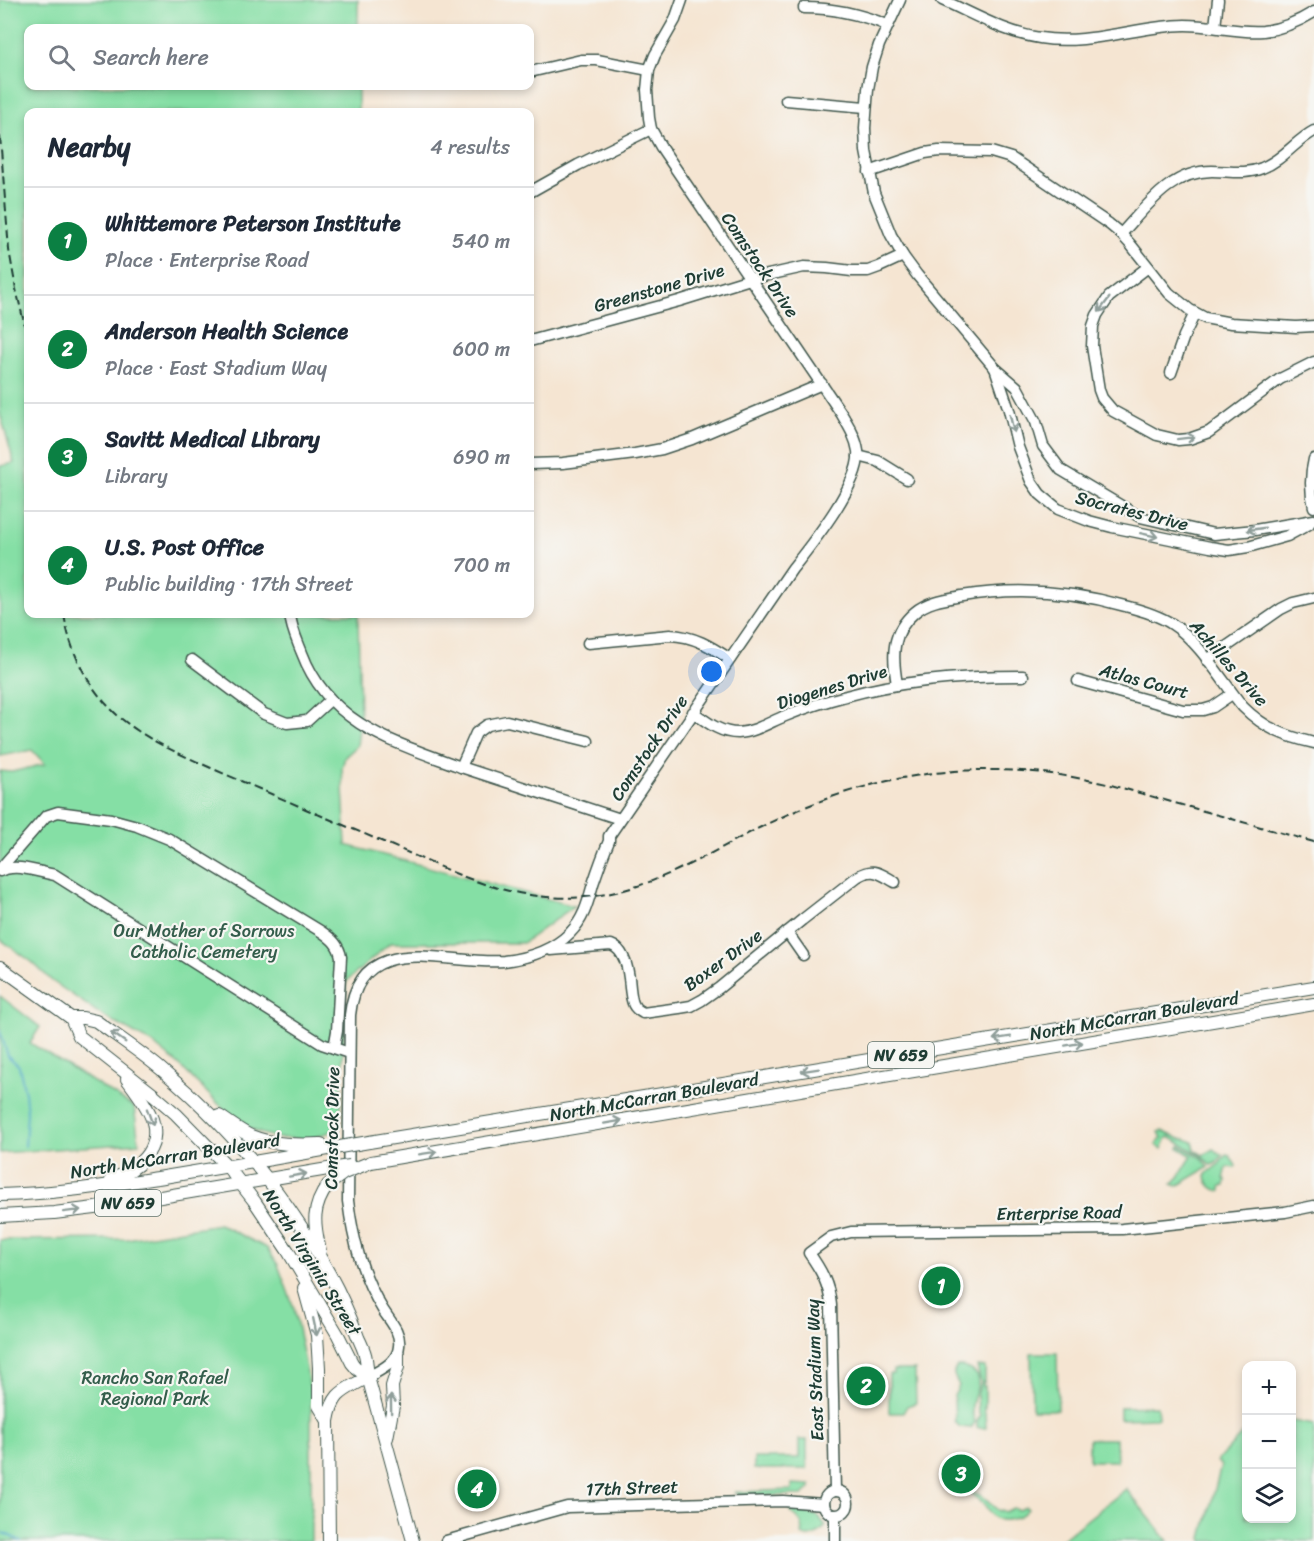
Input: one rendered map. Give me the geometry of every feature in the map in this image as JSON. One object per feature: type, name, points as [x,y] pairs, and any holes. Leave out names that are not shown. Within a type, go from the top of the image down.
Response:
[{"type":"main road","name":"North Virginia Street","points":[[0,968],[70,1018],[79,1036],[176,1114],[226,1166],[267,1218],[338,1335],[352,1363],[368,1377]]},
{"type":"main road","points":[[1288,991],[1314,982]]},
{"type":"main road","name":"North McCarran Boulevard","points":[[0,1195],[73,1190],[254,1162],[328,1146],[369,1142],[1314,987]]},
{"type":"main road","name":"North McCarran Boulevard","points":[[0,1216],[95,1208],[269,1180],[1314,1004]]},
{"type":"main road","name":"North Virginia Street","points":[[70,1018],[83,1018],[96,1022],[161,1069],[200,1104],[269,1180],[301,1226],[324,1263],[364,1350],[368,1377],[413,1541]]},
{"type":"main road","points":[[73,1190],[115,1178],[133,1170],[142,1162],[153,1143],[153,1122],[149,1112],[120,1068]]},
{"type":"main road","points":[[200,1104],[244,1132],[260,1139],[283,1144],[328,1146]]},
{"type":"main road","points":[[324,1263],[315,1219],[318,1200],[328,1185],[344,1173],[371,1162]]},
{"type":"main road","points":[[299,1271],[317,1335],[319,1406],[328,1420]]},
{"type":"main road","points":[[386,1442],[393,1406],[391,1393],[398,1367],[398,1354]]},
{"type":"main road","points":[[329,1541],[328,1420],[335,1398],[368,1377]]},
{"type":"street","name":"Comstock Drive","points":[[398,1354],[399,1338],[396,1330],[372,1290],[360,1260],[348,1201],[350,1015],[354,992],[367,973],[387,960],[400,957],[428,957],[503,961],[545,951],[565,938],[580,920],[588,903],[609,836],[792,568],[814,541],[853,480],[858,464],[855,439],[849,426],[651,129],[648,108],[649,70],[675,20],[682,0]]},
{"type":"street","name":"Socrates Drive","points":[[900,0],[887,25],[872,67],[866,106],[865,128],[869,172],[874,193],[891,235],[903,255],[994,368],[1017,387],[1036,422],[1044,446],[1062,470],[1140,517],[1214,534],[1314,521]]},
{"type":"street","points":[[942,0],[1007,30],[1042,39],[1077,39],[1186,25],[1263,31],[1292,24],[1314,12]]},
{"type":"street","points":[[1215,27],[1218,0]]},
{"type":"street","points":[[804,8],[849,12],[887,25]]},
{"type":"street","points":[[534,71],[581,60],[597,60],[649,70]]},
{"type":"street","points":[[786,100],[866,106]]},
{"type":"street","points":[[534,190],[651,129]]},
{"type":"street","points":[[1121,234],[1158,194],[1178,179],[1201,172],[1239,173],[1262,168],[1284,156],[1303,137],[1314,131]]},
{"type":"street","points":[[869,172],[925,153],[939,151],[985,151],[1001,154],[1021,165],[1121,234],[1169,293],[1179,303],[1195,313],[1219,322],[1314,326]]},
{"type":"street","name":"Greenstone Drive","points":[[534,339],[679,301],[750,279],[804,267],[868,271],[903,255]]},
{"type":"street","points":[[1148,267],[1109,297],[1097,315],[1093,326],[1092,345],[1099,390],[1102,398],[1113,411],[1157,435],[1178,440],[1189,439],[1209,432],[1280,379],[1314,362]]},
{"type":"street","points":[[1171,373],[1195,313]]},
{"type":"street","name":"Socrates Drive","points":[[994,368],[1009,410],[1020,455],[1031,481],[1040,494],[1058,509],[1112,527],[1229,550],[1287,536],[1314,521]]},
{"type":"street","points":[[534,464],[563,463],[662,449],[822,384]]},
{"type":"street","points":[[858,456],[878,461],[908,479]]},
{"type":"street","points":[[1314,459],[1310,487],[1314,507]]},
{"type":"street","name":"Achilles Drive","points":[[897,684],[894,647],[902,626],[916,611],[934,601],[976,594],[1029,591],[1057,593],[1134,608],[1159,617],[1176,627],[1192,641],[1243,707],[1264,725],[1289,737],[1314,743]]},
{"type":"street","points":[[1207,660],[1281,609],[1293,603],[1314,598]]},
{"type":"street","points":[[290,618],[291,626],[308,669],[330,700],[359,723],[390,741],[461,767],[620,819]]},
{"type":"street","points":[[588,643],[670,635],[681,636],[705,643],[730,659]]},
{"type":"street","points":[[192,660],[264,714],[287,723],[307,721],[330,700]]},
{"type":"street","name":"Diogenes Drive","points":[[693,712],[716,728],[745,732],[826,702],[897,684],[988,676],[1023,676]]},
{"type":"street","name":"Atlas Court","points":[[1078,681],[1183,711],[1213,707],[1232,694]]},
{"type":"street","points":[[461,767],[476,733],[487,725],[507,720],[588,741]]},
{"type":"street","points":[[0,870],[37,825],[51,813],[111,819],[169,838],[322,932],[336,944],[340,950],[341,964],[334,1048]]},
{"type":"street","points":[[0,870],[8,868],[55,875],[322,1044],[350,1053]]},
{"type":"street","name":"Boxer Drive","points":[[545,951],[611,945],[616,947],[624,957],[634,1006],[643,1013],[685,1007],[702,1000],[745,968],[787,932],[866,872],[877,872],[895,882]]},
{"type":"street","name":"Boxer Drive","points":[[787,932],[803,955]]},
{"type":"street","name":"Enterprise Road","points":[[809,1253],[831,1237],[851,1232],[1122,1230],[1285,1212],[1314,1206]]},
{"type":"street","name":"East Stadium Way","points":[[809,1253],[825,1278],[830,1295],[835,1491]]},
{"type":"street","points":[[368,1377],[389,1364],[398,1354]]},
{"type":"street","points":[[835,1491],[845,1494],[848,1501],[847,1509],[835,1516],[826,1511],[824,1504],[825,1497],[835,1491]]},
{"type":"street","name":"17th Street","points":[[446,1541],[567,1507],[783,1501],[824,1504]]},
{"type":"street","points":[[835,1516],[835,1541]]},
{"type":"green space","name":"Our Mother of Sorrows Catholic Cemetery","points":[[0,0],[358,0],[358,24],[24,24],[24,90],[358,90],[358,108],[24,108],[24,618],[358,618],[360,719],[357,746],[345,757],[342,768],[346,845],[574,906],[523,943],[390,943],[346,982],[340,1129],[309,1139],[277,1138],[238,1123],[179,1065],[152,1043],[103,1016],[52,981],[32,962],[0,939],[0,771],[12,772],[45,764],[32,750],[0,756],[0,466],[14,463],[0,413]]},
{"type":"green space","points":[[0,996],[40,1027],[30,1043],[134,1107],[139,1143],[0,1153]]},
{"type":"green space","points":[[1162,1131],[1193,1142],[1195,1150],[1203,1155],[1213,1149],[1222,1156],[1211,1165],[1201,1155],[1169,1137],[1162,1149],[1156,1145],[1162,1138],[1159,1132]]},
{"type":"green space","points":[[1180,1146],[1201,1157],[1209,1167],[1177,1186],[1172,1184],[1192,1156],[1179,1148]]},
{"type":"green space","points":[[1226,1155],[1230,1156],[1236,1166],[1235,1168],[1227,1167],[1225,1186],[1221,1186],[1221,1191],[1210,1186],[1206,1174]]},
{"type":"green space","name":"Rancho San Rafael Regional Park","points":[[219,1224],[267,1248],[278,1265],[294,1308],[311,1393],[311,1541],[0,1541],[0,1240],[127,1239]]},
{"type":"green space","points":[[1031,1353],[1057,1353],[1058,1410],[1032,1410]]},
{"type":"green space","points":[[957,1367],[969,1369],[978,1377],[972,1409],[975,1422],[971,1428],[960,1427],[955,1422],[954,1396],[959,1386],[954,1372]]},
{"type":"green space","points":[[977,1367],[985,1367],[983,1386],[985,1386],[986,1428],[977,1428],[980,1415],[977,1395],[981,1382]]},
{"type":"green space","points":[[893,1370],[915,1370],[916,1403],[907,1406],[903,1413],[889,1413],[889,1374],[893,1374]]},
{"type":"green space","points":[[1157,1406],[1158,1418],[1120,1419],[1120,1407]]},
{"type":"green space","points":[[1296,1422],[1314,1425],[1314,1541],[1203,1541],[1221,1466],[1217,1461],[1242,1434],[1242,1523],[1296,1523]]},
{"type":"green space","points":[[1089,1439],[1116,1439],[1117,1461],[1089,1461]]},
{"type":"green space","points":[[799,1440],[807,1440],[807,1469],[754,1469],[754,1458],[799,1458]]},
{"type":"green space","points":[[792,1484],[811,1485],[811,1488],[802,1495],[742,1496],[734,1492],[792,1490]]},
{"type":"green space","points":[[1126,1489],[1168,1541],[1060,1541]]},
{"type":"green space","points":[[970,1491],[980,1495],[999,1511],[1005,1512],[1013,1508],[1018,1510],[1026,1507],[1028,1509],[1011,1519],[997,1519]]},
{"type":"green space","points":[[791,1509],[818,1516],[826,1526],[815,1535],[805,1537],[802,1535],[801,1522],[791,1513]]},
{"type":"waterway","points":[[0,1031],[8,1056],[19,1066],[25,1093],[27,1113],[25,1146]]},
{"type":"waterway","points":[[3,1533],[21,1541]]},
{"type":"railway","points":[[0,136],[9,250],[24,322]]},
{"type":"railway","points":[[65,618],[71,644],[92,686],[112,710],[143,734],[211,768],[469,879],[527,894],[571,898],[616,892],[680,869],[761,827],[846,792],[932,773],[975,770],[1020,771],[1065,776],[1111,785],[1314,842]]},
{"type":"place","name":"Whittemore Peterson Institute","points":[[941,1286]]},
{"type":"place","name":"Anderson Health Science","points":[[866,1386]]},
{"type":"place","name":"Savitt Medical Library","points":[[961,1474]]},
{"type":"place","name":"U.S. Post Office","points":[[477,1489]]}]
